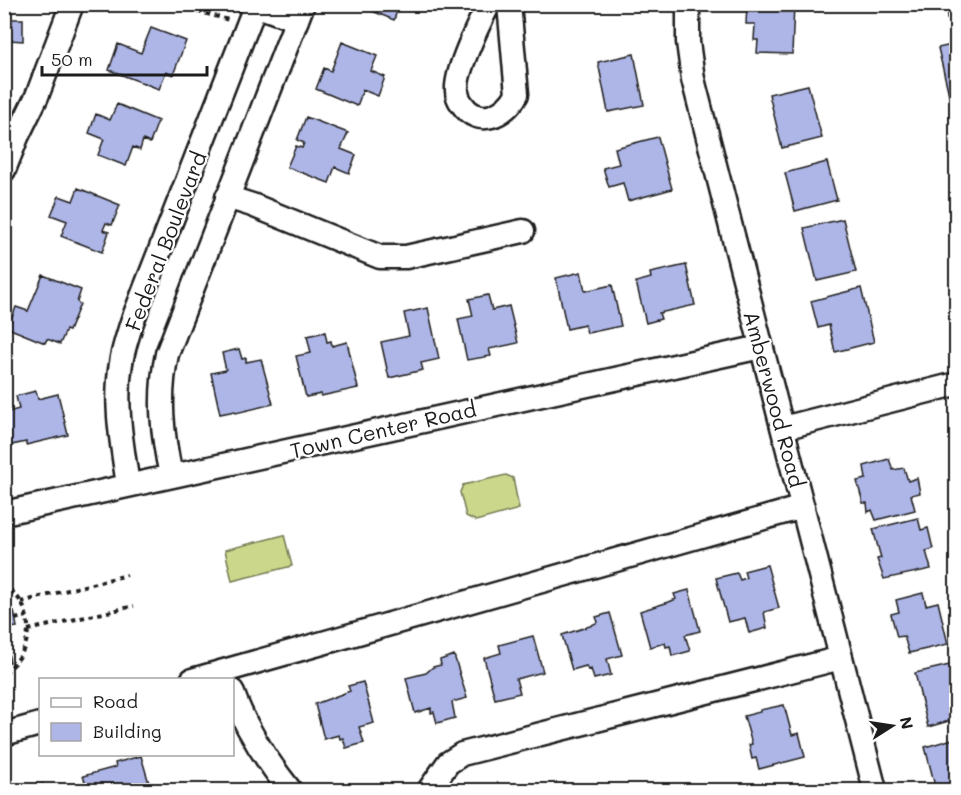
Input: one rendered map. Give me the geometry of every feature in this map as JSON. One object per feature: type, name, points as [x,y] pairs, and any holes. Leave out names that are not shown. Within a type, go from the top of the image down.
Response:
[{"type":"street","points":[[4,170],[11,134],[37,96],[72,4]]},
{"type":"street","points":[[489,4],[475,33],[457,85],[459,99],[466,110],[481,118],[505,111],[517,94],[509,4]]},
{"type":"street","name":"Amberwood Road","points":[[688,4],[688,42],[693,79],[875,790]]},
{"type":"street","points":[[255,5],[300,12]]},
{"type":"street","name":"Federal Boulevard","points":[[128,485],[118,414],[121,362],[136,312],[255,5]]},
{"type":"street","name":"Federal Boulevard","points":[[171,476],[162,424],[162,378],[174,334],[300,12]]},
{"type":"street","points":[[227,197],[390,258],[406,257],[523,231]]},
{"type":"street","name":"Town Center Road","points":[[4,513],[761,347]]},
{"type":"street","points":[[783,428],[957,384]]},
{"type":"street","points":[[234,678],[803,507]]},
{"type":"street","points":[[429,790],[448,763],[462,754],[841,658]]},
{"type":"street","points":[[234,693],[250,733],[290,790]]},
{"type":"street","points":[[4,734],[39,724]]},
{"type":"path","points":[[171,4],[227,19]]},
{"type":"path","points":[[21,602],[127,575]]},
{"type":"path","points":[[4,585],[21,602],[27,616],[28,630],[23,652],[15,664],[4,673]]},
{"type":"path","points":[[28,630],[135,606]]},
{"type":"path","points":[[15,619],[27,616]]},
{"type":"green space","points":[[506,475],[513,478],[519,509],[476,521],[466,516],[460,492],[463,485]]},
{"type":"green space","points":[[284,535],[292,566],[232,581],[225,550]]},
{"type":"building","points":[[355,4],[399,4],[394,20]]},
{"type":"building","points":[[747,4],[794,4],[792,54],[757,53],[758,40],[754,40],[755,24],[746,24]]},
{"type":"building","points":[[947,4],[956,4],[956,19],[947,19]]},
{"type":"building","points":[[4,19],[23,19],[23,41],[9,40],[9,54],[4,54]]},
{"type":"building","points":[[151,28],[186,41],[173,75],[166,72],[159,89],[109,70],[118,44],[141,53]]},
{"type":"building","points":[[342,42],[377,56],[371,71],[385,77],[378,96],[363,90],[357,106],[316,89],[324,68],[331,71]]},
{"type":"building","points":[[956,44],[956,102],[951,103],[938,48]]},
{"type":"building","points":[[634,54],[644,105],[608,112],[598,62]]},
{"type":"building","points":[[808,85],[822,138],[782,148],[769,94]]},
{"type":"building","points":[[117,104],[158,121],[150,143],[143,140],[140,150],[133,147],[126,166],[98,155],[104,139],[89,133],[96,114],[110,120]]},
{"type":"building","points":[[306,117],[348,133],[341,149],[356,155],[349,173],[335,167],[329,183],[287,167],[296,146],[302,148],[304,143],[297,140]]},
{"type":"building","points":[[658,137],[672,189],[628,201],[623,183],[609,187],[603,168],[619,164],[615,148]]},
{"type":"building","points":[[827,162],[837,200],[795,211],[785,173]]},
{"type":"building","points":[[78,188],[120,205],[112,225],[106,223],[103,230],[109,232],[102,252],[61,236],[67,221],[51,215],[59,196],[73,201]]},
{"type":"building","points":[[843,219],[856,272],[817,281],[804,228]]},
{"type":"building","points":[[686,265],[695,305],[659,313],[661,319],[646,323],[636,282],[651,278],[650,273]]},
{"type":"building","points":[[581,272],[585,291],[612,285],[621,326],[587,333],[585,325],[567,329],[556,278]]},
{"type":"building","points":[[43,275],[81,290],[77,302],[80,304],[69,331],[66,330],[60,344],[47,339],[45,343],[8,328],[16,307],[28,311]]},
{"type":"building","points":[[861,288],[874,342],[835,352],[829,325],[818,328],[811,301]]},
{"type":"building","points":[[488,295],[492,310],[509,306],[518,343],[489,349],[491,356],[467,360],[458,319],[473,316],[469,299]]},
{"type":"building","points":[[428,308],[439,359],[421,363],[423,370],[389,378],[381,342],[409,336],[404,313]]},
{"type":"building","points":[[325,332],[327,342],[331,341],[332,346],[347,342],[358,388],[306,397],[296,356],[311,353],[307,336]]},
{"type":"building","points":[[239,349],[242,359],[246,358],[246,362],[261,359],[273,404],[236,413],[235,411],[220,414],[211,373],[226,370],[222,353]]},
{"type":"building","points":[[36,391],[38,399],[58,394],[68,435],[26,445],[26,442],[7,446],[4,435],[4,413],[19,409],[16,396]]},
{"type":"building","points":[[889,459],[893,470],[904,468],[908,481],[917,478],[920,493],[911,495],[915,510],[876,520],[872,510],[868,512],[867,503],[863,503],[857,481],[866,479],[864,466]]},
{"type":"building","points":[[918,518],[921,530],[928,528],[933,549],[926,551],[931,569],[884,579],[877,559],[881,558],[873,529]]},
{"type":"building","points":[[767,565],[779,608],[764,612],[767,628],[749,633],[745,618],[728,622],[716,578],[737,573],[740,580],[746,578],[744,571]]},
{"type":"building","points":[[689,590],[700,631],[685,635],[690,651],[672,656],[670,646],[666,647],[665,643],[650,647],[640,611],[676,599],[674,594]]},
{"type":"building","points":[[923,593],[926,605],[938,602],[948,644],[909,653],[904,636],[897,637],[891,614],[899,612],[896,600]]},
{"type":"building","points":[[4,611],[5,613],[14,611],[17,627],[9,628],[11,642],[6,643],[10,662],[4,663]]},
{"type":"building","points":[[610,613],[622,655],[607,659],[611,675],[594,679],[591,669],[588,670],[586,666],[572,670],[562,635],[590,626],[598,622],[596,617]]},
{"type":"building","points":[[533,636],[543,672],[516,679],[520,693],[495,699],[484,658],[501,653],[499,645]]},
{"type":"building","points":[[454,655],[467,698],[452,702],[455,718],[437,723],[434,712],[431,713],[431,708],[415,713],[406,678],[426,673],[433,667],[441,665],[440,660]]},
{"type":"building","points":[[954,664],[956,719],[928,727],[915,673]]},
{"type":"building","points":[[363,682],[374,723],[359,727],[364,743],[346,748],[343,738],[340,739],[339,735],[324,739],[315,704],[350,691],[348,686]]},
{"type":"building","points":[[784,705],[792,735],[799,733],[805,757],[759,769],[756,758],[752,759],[749,745],[752,744],[744,716]]},
{"type":"building","points":[[956,738],[956,790],[936,790],[925,747]]},
{"type":"building","points":[[141,756],[151,790],[88,790],[83,776],[116,767],[115,763]]},
{"type":"building","points":[[43,784],[45,790],[21,790]]}]
